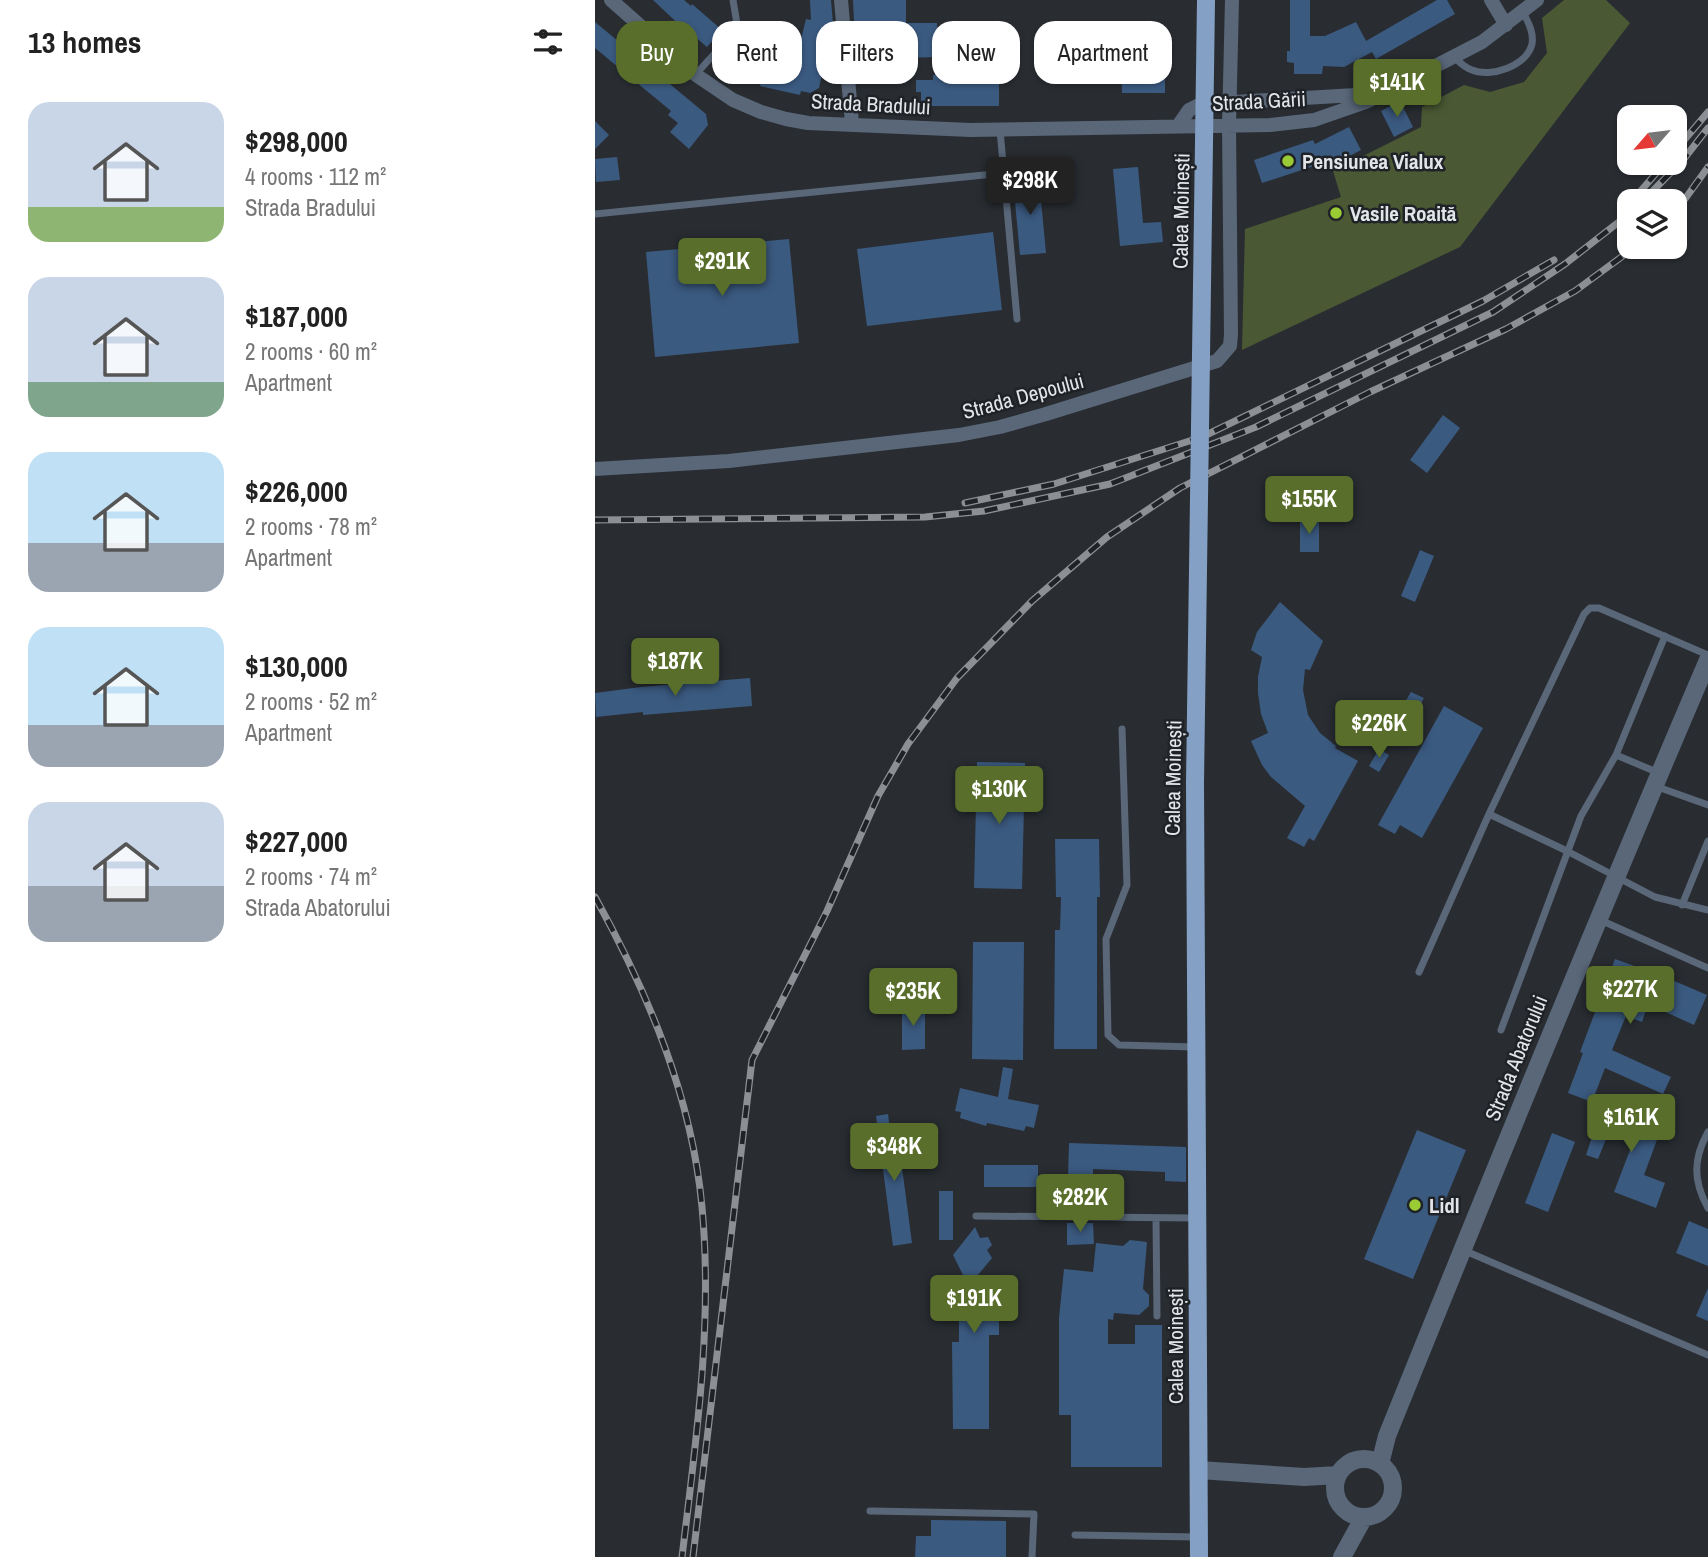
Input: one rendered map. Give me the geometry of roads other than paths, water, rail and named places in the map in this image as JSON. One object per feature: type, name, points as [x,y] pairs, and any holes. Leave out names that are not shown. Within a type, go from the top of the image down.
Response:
[{"type":"main road","name":"Calea Moinești","points":[[1199,1557],[1195,783],[1206,0]]},
{"type":"street","name":"Strada Bradului","points":[[611,0],[635,21]]},
{"type":"street","points":[[841,0],[852,123]]},
{"type":"street","name":"Strada Depoului","points":[[595,469],[729,461],[969,433],[1046,414],[1217,361],[1230,346],[1231,334],[1231,0]]},
{"type":"street","points":[[1491,0],[1506,24]]},
{"type":"street","name":"Strada Gării","points":[[1173,126],[1270,125],[1314,120],[1381,94],[1482,42],[1537,0]]},
{"type":"street","name":"Strada Bradului","points":[[698,76],[733,100],[761,112],[808,123],[1000,130],[1173,126]]},
{"type":"street","name":"Strada Gării","points":[[1173,126],[1189,110],[1201,104],[1381,94]]},
{"type":"street","name":"Strada Abatorului","points":[[1374,1461],[1387,1436],[1598,918],[1708,657]]},
{"type":"street","points":[[1354,1461],[1374,1461],[1391,1477],[1393,1492],[1391,1499],[1377,1514],[1356,1515],[1342,1506],[1337,1482],[1354,1461]]},
{"type":"street","points":[[1199,1470],[1304,1477],[1337,1482]]},
{"type":"street","points":[[1341,1557],[1356,1515]]},
{"type":"lane","points":[[698,73],[737,24],[733,0]]},
{"type":"lane","points":[[1454,57],[1473,71],[1493,72],[1511,66],[1527,55],[1532,43],[1532,31],[1523,12]]},
{"type":"lane","points":[[1000,130],[1017,318]]},
{"type":"lane","points":[[595,214],[1004,173]]},
{"type":"lane","points":[[1419,972],[1489,814],[1584,614],[1590,608],[1599,608],[1708,657]]},
{"type":"lane","points":[[1501,1030],[1581,817],[1616,755],[1665,636]]},
{"type":"lane","points":[[1122,729],[1127,885],[1106,939],[1108,1035],[1119,1045],[1196,1047]]},
{"type":"lane","points":[[1616,755],[1708,805]]},
{"type":"lane","points":[[1489,814],[1655,897],[1708,910]]},
{"type":"lane","points":[[1682,905],[1708,841]]},
{"type":"lane","points":[[1598,918],[1708,968]]},
{"type":"lane","points":[[1708,1132],[1703,1140],[1695,1174],[1698,1190],[1708,1208]]},
{"type":"lane","points":[[976,1216],[1197,1219]]},
{"type":"lane","points":[[1156,1218],[1157,1316]]},
{"type":"lane","points":[[1462,1250],[1708,1355]]},
{"type":"lane","points":[[870,1511],[1034,1514],[1032,1557]]},
{"type":"lane","points":[[1075,1535],[1199,1537]]},
{"type":"railway","points":[[1687,137],[1708,112]]},
{"type":"railway","points":[[1655,189],[1683,160],[1708,128]]},
{"type":"railway","points":[[1687,196],[1708,167]]},
{"type":"railway","points":[[1642,189],[1655,175]]},
{"type":"railway","points":[[595,520],[925,517],[984,511],[1110,484],[1256,427],[1493,312],[1565,264],[1617,223]]},
{"type":"railway","points":[[693,1557],[752,1060],[827,911],[878,796],[908,744],[957,678],[1032,601],[1107,537],[1180,488],[1370,392],[1506,329],[1575,291],[1619,259]]},
{"type":"railway","points":[[965,503],[1054,484],[1202,437],[1483,301],[1554,260]]},
{"type":"railway","points":[[595,897],[633,970],[665,1047],[689,1126],[697,1166],[705,1251],[704,1339],[682,1557]]},
{"type":"place","name":"Pensiunea Vialux","points":[[1288,161]]},
{"type":"place","name":"Vasile Roaită","points":[[1336,213]]},
{"type":"place","name":"Lidl","points":[[1415,1205]]}]
